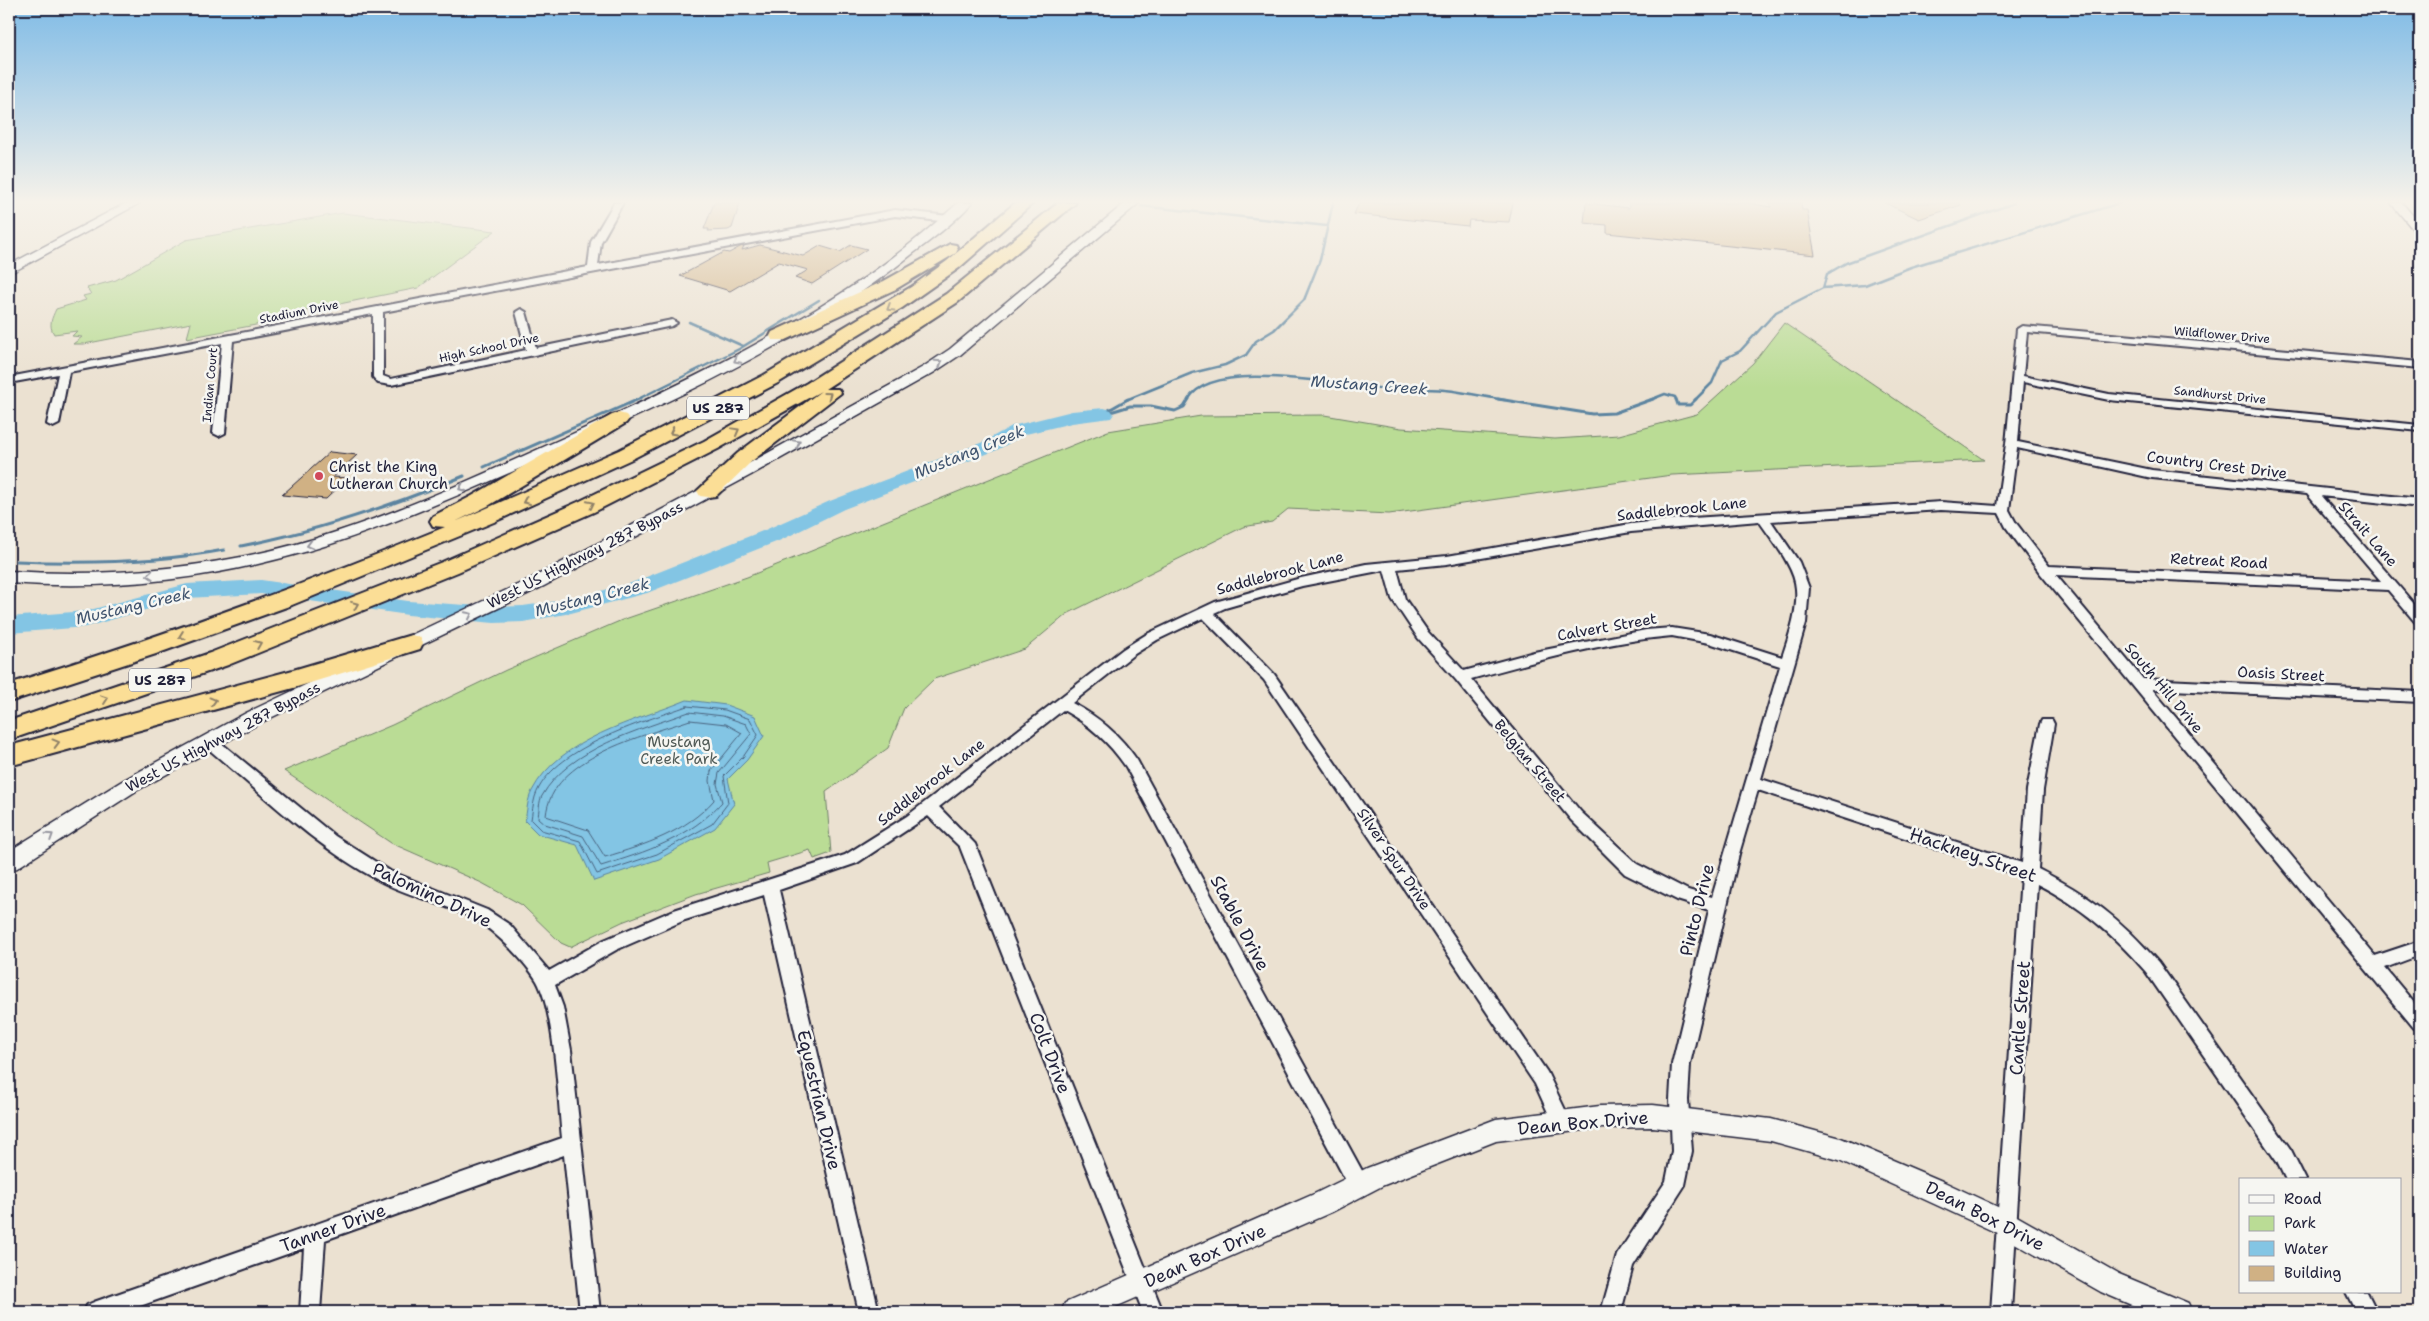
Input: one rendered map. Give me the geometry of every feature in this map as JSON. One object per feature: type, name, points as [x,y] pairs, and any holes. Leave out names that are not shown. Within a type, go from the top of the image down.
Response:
[{"type":"highway","points":[[779,336],[890,285],[923,265]]},
{"type":"highway","name":"US 287","points":[[9,693],[119,659],[227,619],[371,560],[457,532],[623,457],[782,374],[929,282],[950,265]]},
{"type":"highway","name":"US 287","points":[[9,731],[218,659],[450,567],[586,506],[711,445],[814,386],[965,288],[993,265]]},
{"type":"highway","points":[[708,491],[744,457],[944,311],[960,297],[965,288]]},
{"type":"highway","points":[[371,560],[480,501],[619,419]]},
{"type":"highway","points":[[9,756],[297,678],[418,639]]},
{"type":"main road","points":[[9,576],[78,580],[166,574],[277,554],[341,536],[420,506],[619,419],[712,373],[779,336],[876,276],[890,265]]},
{"type":"main road","name":"West US Highway 287 Bypass","points":[[9,862],[129,786],[253,718],[538,582],[708,491],[944,360],[1059,265]]},
{"type":"street","points":[[593,265],[593,269]]},
{"type":"street","name":"Stadium Drive","points":[[9,380],[616,265]]},
{"type":"street","name":"High School Drive","points":[[378,310],[378,378],[382,381],[395,382],[672,323]]},
{"type":"street","points":[[521,312],[532,352]]},
{"type":"street","points":[[2003,510],[2003,498],[2012,444],[2022,330]]},
{"type":"street","name":"Wildflower Drive","points":[[2022,330],[2420,365]]},
{"type":"street","name":"Indian Court","points":[[220,433],[228,338]]},
{"type":"street","points":[[53,424],[64,369]]},
{"type":"street","name":"Sandhurst Drive","points":[[2018,378],[2109,397],[2420,428]]},
{"type":"street","name":"Country Crest Drive","points":[[2012,444],[2152,474],[2420,503]]},
{"type":"street","name":"Strait Lane","points":[[2311,492],[2420,619]]},
{"type":"street","name":"Saddlebrook Lane","points":[[545,982],[610,944],[680,915],[851,859],[876,845],[929,807],[1060,703],[1128,652],[1205,612],[1253,595],[1366,568],[1447,560],[1631,528],[1941,506],[2003,510]]},
{"type":"street","name":"South Hill Drive","points":[[2003,510],[2010,524],[2044,570],[2141,684],[2420,1024]]},
{"type":"street","name":"Pinto Drive","points":[[1611,1312],[1624,1262],[1675,1185],[1682,1151],[1679,1100],[1681,1064],[1718,906],[1799,623],[1803,588],[1793,562],[1763,518]]},
{"type":"street","name":"Belgian Street","points":[[1389,565],[1400,600],[1422,635],[1461,678],[1576,816],[1631,869],[1683,895],[1718,906]]},
{"type":"street","name":"Retreat Road","points":[[2044,570],[2392,586]]},
{"type":"street","name":"Silver Spur Drive","points":[[1205,612],[1269,677],[1540,1078],[1562,1122]]},
{"type":"street","name":"Calvert Street","points":[[1461,678],[1543,655],[1646,634],[1672,632],[1710,639],[1787,663]]},
{"type":"street","name":"Oasis Street","points":[[2141,684],[2420,697]]},
{"type":"street","name":"Stable Drive","points":[[1060,703],[1083,714],[1100,726],[1120,746],[1132,764],[1359,1185]]},
{"type":"street","name":"Cantle Street","points":[[2001,1312],[2035,790],[2047,724]]},
{"type":"street","name":"Palomino Drive","points":[[210,742],[329,840],[384,876],[481,915],[504,930],[526,954],[545,982],[554,1007],[562,1050],[590,1312]]},
{"type":"street","name":"Hackney Street","points":[[1752,782],[2029,872],[2064,890],[2099,914],[2127,938],[2152,967],[2284,1156],[2295,1178]]},
{"type":"street","name":"Colt Drive","points":[[929,807],[955,830],[967,844],[1153,1312]]},
{"type":"street","name":"Equestrian Drive","points":[[770,887],[869,1312]]},
{"type":"street","points":[[2371,964],[2396,958],[2420,948]]},
{"type":"street","name":"Dean Box Drive","points":[[1074,1312],[1324,1203],[1416,1159],[1496,1130],[1618,1117],[1681,1119],[1771,1130],[1840,1149],[1933,1189],[2006,1224],[2110,1283],[2179,1312]]},
{"type":"street","name":"Tanner Drive","points":[[94,1312],[572,1143]]},
{"type":"street","points":[[310,1312],[315,1234]]},
{"type":"street","points":[[2357,1294],[2367,1312]]},
{"type":"green space","points":[[143,265],[450,265],[418,288],[300,312],[298,317],[187,338],[191,323],[84,344],[73,344],[82,337],[72,336],[77,331],[54,334],[51,322],[56,309],[86,300],[83,296],[91,294],[87,288],[116,280]]},
{"type":"green space","name":"Mustang Creek Park","points":[[1784,323],[1984,460],[1672,475],[1389,514],[1288,509],[1272,522],[1243,527],[1067,614],[1025,649],[934,679],[904,708],[888,748],[826,792],[831,853],[814,859],[810,850],[767,863],[769,873],[696,894],[622,922],[570,947],[561,943],[522,905],[482,883],[391,843],[284,771],[392,725],[506,670],[622,620],[747,577],[1108,431],[1201,416],[1324,415],[1401,428],[1555,439],[1619,435],[1697,414],[1753,363]]},
{"type":"water","points":[[687,700],[726,705],[755,716],[764,736],[747,760],[728,779],[734,804],[715,828],[659,859],[594,881],[577,845],[538,834],[525,821],[532,791],[544,773],[560,757],[579,744],[623,724]]},
{"type":"building","points":[[701,265],[775,265],[730,291],[680,276]]},
{"type":"building","points":[[789,265],[842,265],[812,284],[795,278],[808,270]]},
{"type":"building","name":"Christ the King Lutheran Church","points":[[330,452],[357,455],[333,477],[348,478],[326,499],[282,495]]},
{"type":"waterway","points":[[1127,400],[1192,373],[1225,365],[1246,355],[1256,341],[1274,330],[1304,300],[1318,265]]},
{"type":"waterway","name":"Mustang Creek","points":[[1823,288],[1827,274],[1843,265]]},
{"type":"waterway","points":[[1823,288],[1865,285],[1919,265]]},
{"type":"waterway","name":"Mustang Creek","points":[[1676,399],[1678,405],[1690,405],[1712,383],[1722,360],[1740,351],[1776,312],[1823,288]]},
{"type":"waterway","points":[[636,400],[739,349],[819,300]]},
{"type":"waterway","points":[[689,322],[743,346]]},
{"type":"waterway","name":"Mustang Creek","points":[[1189,399],[1201,387],[1221,380],[1247,377],[1276,377],[1386,389],[1445,390],[1505,400]]},
{"type":"waterway","name":"Mustang Creek","points":[[1650,400],[1665,394],[1675,397],[1676,400]]},
{"type":"waterway","points":[[484,467],[639,399]]},
{"type":"waterway","name":"Mustang Creek","points":[[1104,414],[1130,406],[1151,406],[1175,411],[1184,407],[1189,399]]},
{"type":"waterway","name":"Mustang Creek","points":[[1498,399],[1592,414],[1614,413],[1653,399]]},
{"type":"waterway","points":[[1107,411],[1127,400]]},
{"type":"waterway","name":"Mustang Creek","points":[[9,625],[86,619],[187,591],[261,587],[408,608],[494,615],[523,614],[571,606],[639,588],[773,535],[837,505],[911,475],[990,446],[1019,430],[1072,417],[1104,414]]},
{"type":"waterway","points":[[241,546],[298,533],[354,517],[464,476]]},
{"type":"waterway","points":[[16,561],[146,560],[224,550]]},
{"type":"place","name":"Christ the King Lutheran Church","points":[[319,476]]}]
